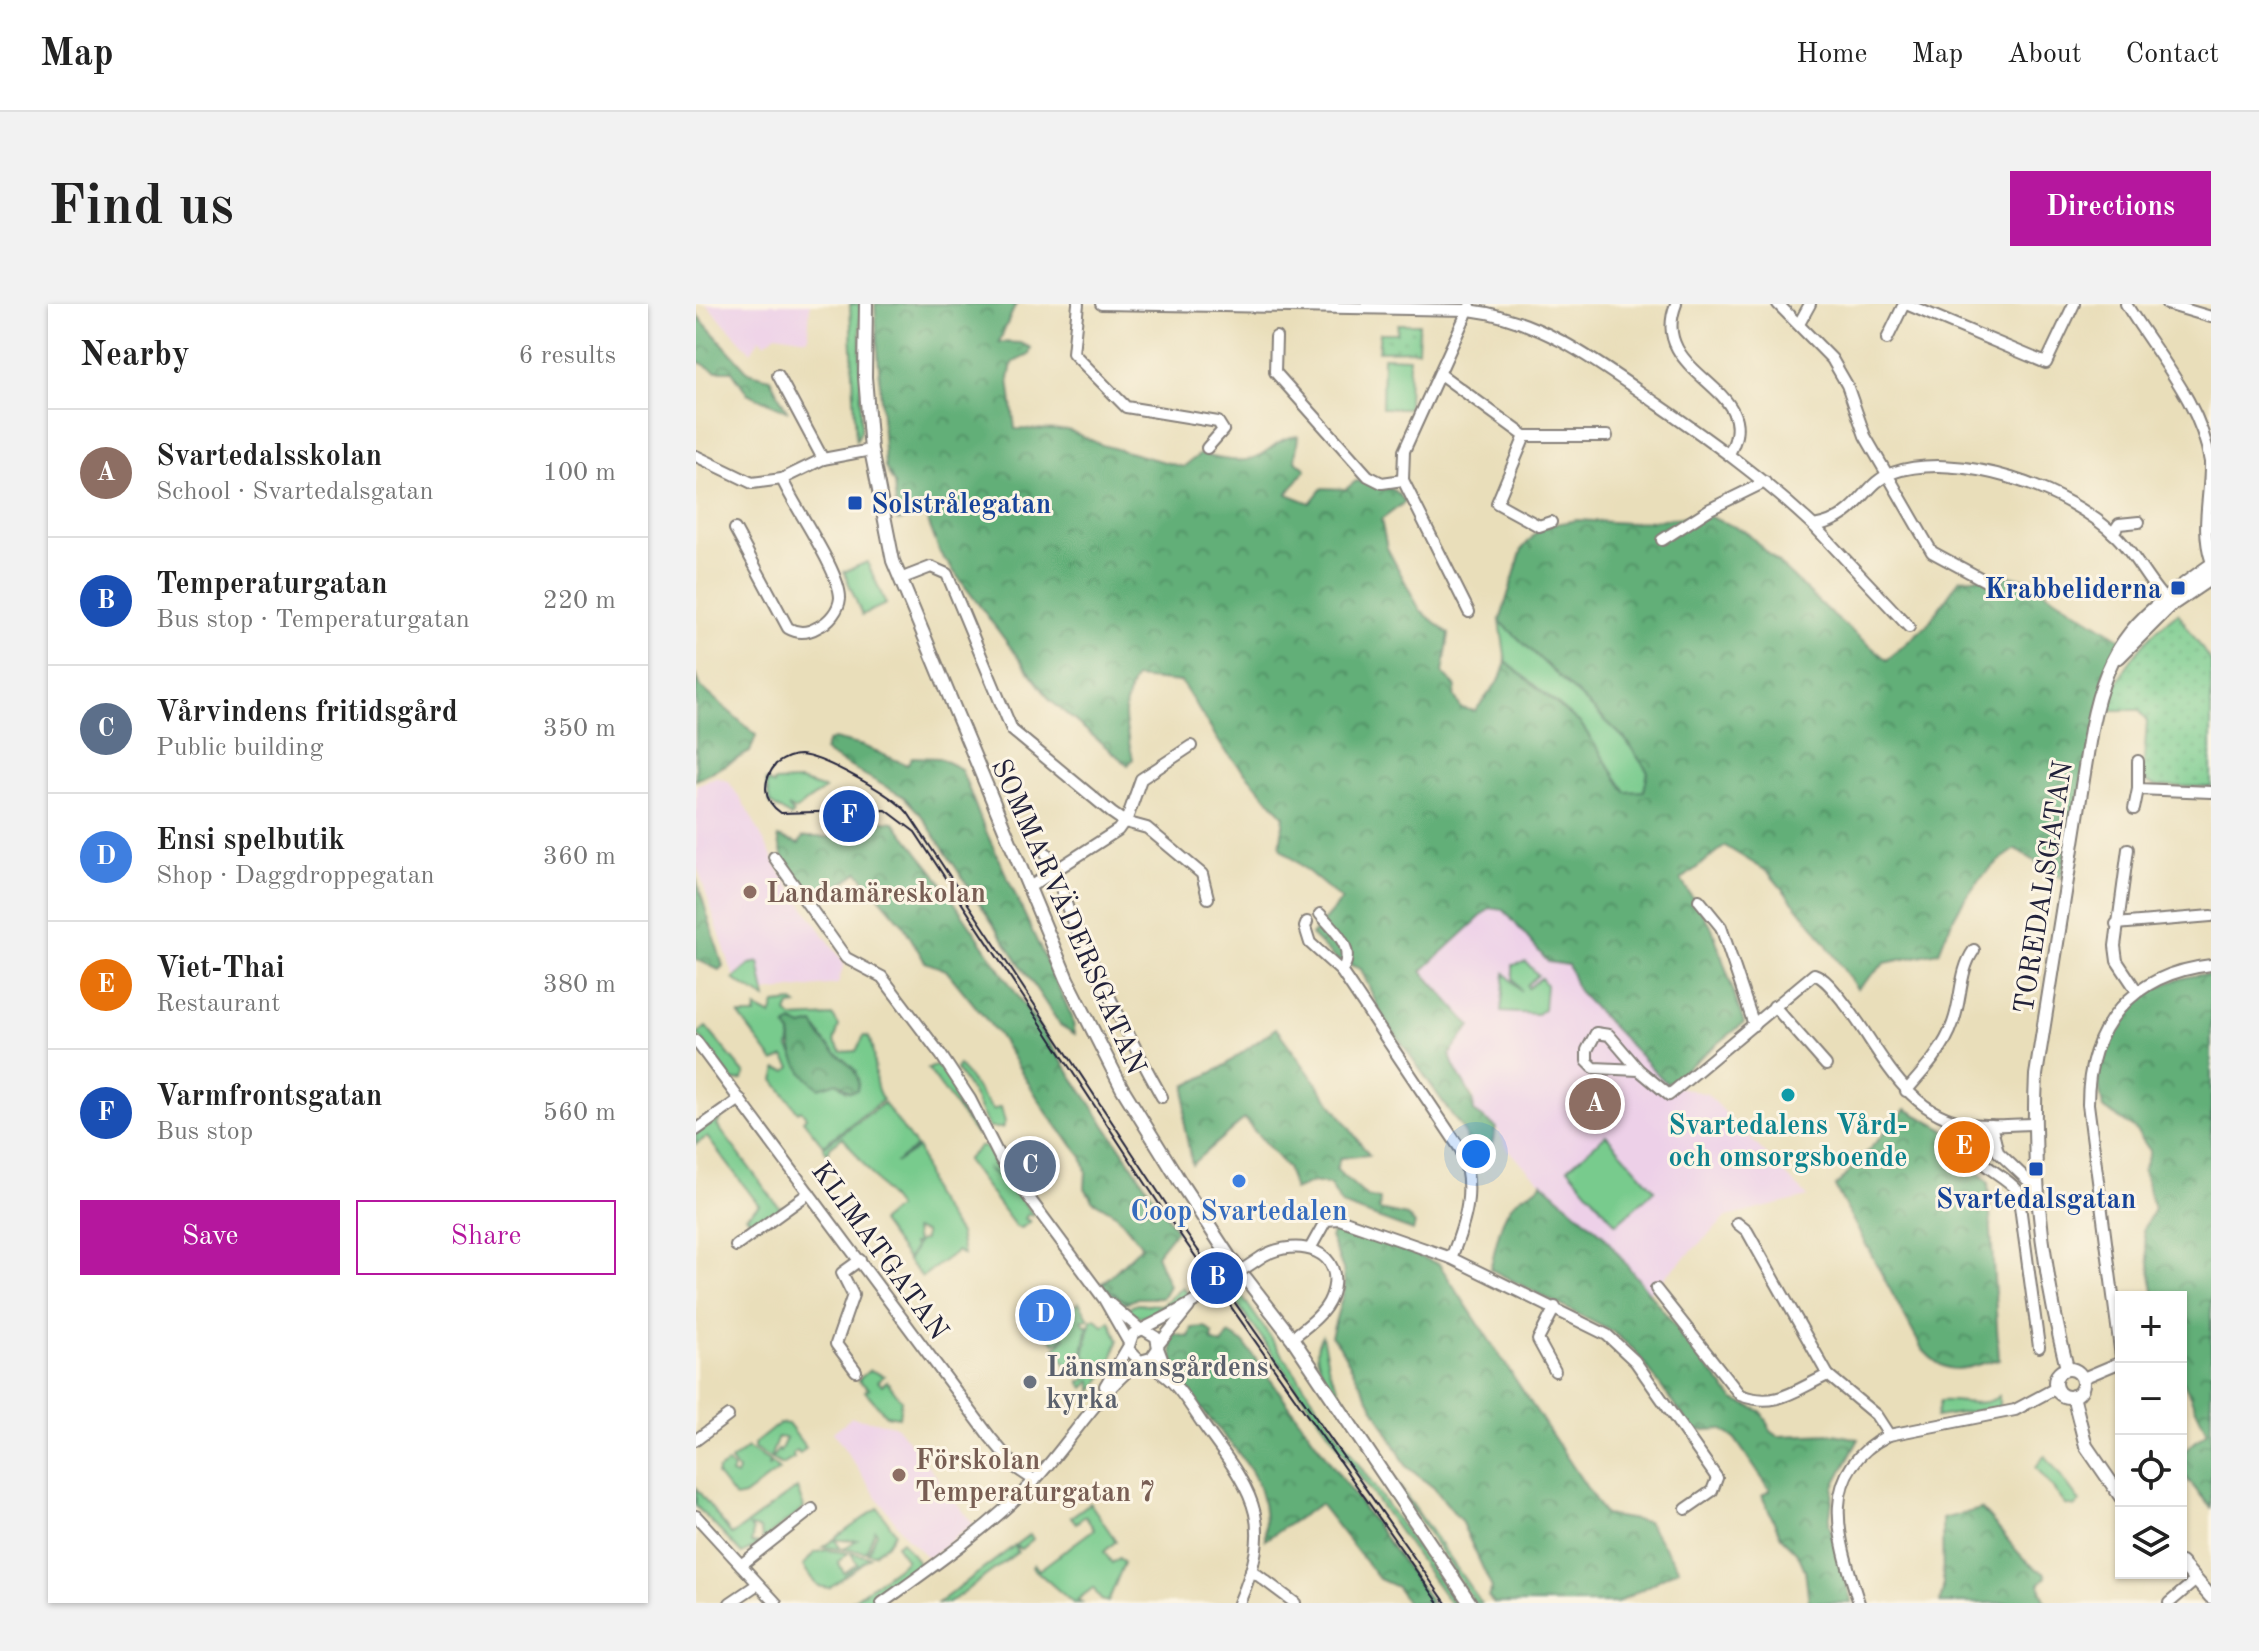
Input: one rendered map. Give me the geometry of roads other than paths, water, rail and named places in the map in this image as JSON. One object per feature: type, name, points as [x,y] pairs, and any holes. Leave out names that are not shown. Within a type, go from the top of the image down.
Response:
[{"type":"street","name":"SOMMARVÄDERSGATAN","points":[[866,304],[865,377],[871,450],[878,501],[900,579],[1067,979],[1122,1088],[1217,1240],[1292,1338],[1470,1603]]},
{"type":"street","points":[[1078,304],[1073,353],[1126,407],[1218,422],[1223,430],[1207,448]]},
{"type":"street","points":[[1101,304],[1470,307],[1507,317],[1552,335],[1730,452],[1814,526],[1909,627]]},
{"type":"street","points":[[1676,304],[1671,325],[1680,355],[1733,408],[1738,433],[1730,452]]},
{"type":"street","points":[[1778,304],[1832,359],[1847,385],[1865,436],[1932,552],[1993,585]]},
{"type":"street","points":[[1799,324],[1810,304]]},
{"type":"street","points":[[1887,339],[1905,304],[2046,363],[2074,304]]},
{"type":"street","points":[[2126,304],[2190,403],[2210,459],[2211,488],[2206,529],[2211,562]]},
{"type":"street","points":[[2167,304],[2211,317]]},
{"type":"street","points":[[1469,612],[1403,480],[1404,451],[1470,307]]},
{"type":"street","points":[[1276,337],[1275,372],[1280,378],[1368,476],[1382,483],[1403,480]]},
{"type":"street","points":[[1440,374],[1525,436],[1607,436]]},
{"type":"street","points":[[778,375],[823,459]]},
{"type":"street","points":[[1525,436],[1497,503],[1539,526],[1551,522]]},
{"type":"street","points":[[696,456],[752,483],[782,479],[823,459],[871,450]]},
{"type":"street","points":[[1814,526],[1846,515],[1888,474],[1919,466],[1997,472],[2023,480],[2113,533],[2167,602]]},
{"type":"street","points":[[735,529],[788,628],[798,633],[810,631],[832,617],[840,598],[836,580],[782,479]]},
{"type":"street","points":[[1662,540],[1710,509],[1765,482]]},
{"type":"street","points":[[2113,533],[2119,524],[2139,522]]},
{"type":"street","name":"TOREDALSGATAN","points":[[2067,1368],[2049,1279],[2033,1124],[2036,1075],[2091,729],[2100,691],[2114,662],[2167,602],[2211,562]]},
{"type":"street","points":[[900,579],[931,567],[947,574],[1011,728],[1125,822],[1147,828],[1202,874],[1208,898]]},
{"type":"street","name":"TOREDALSGATAN","points":[[2167,602],[2211,578]]},
{"type":"street","points":[[1028,888],[1125,822],[1141,779],[1191,746]]},
{"type":"street","points":[[2134,809],[2138,761]]},
{"type":"street","points":[[2138,789],[2211,792]]},
{"type":"street","points":[[2128,849],[2116,924],[2117,961],[2137,991]]},
{"type":"street","points":[[1046,853],[1106,991],[1162,1097]]},
{"type":"street","points":[[774,857],[780,870],[846,958],[886,981],[955,1075],[1001,1160],[1104,1299],[1132,1356],[1170,1380]]},
{"type":"street","points":[[1699,900],[1721,927],[1754,1025]]},
{"type":"street","points":[[1320,914],[1347,947],[1347,962],[1341,971]]},
{"type":"street","points":[[2116,924],[2211,916]]},
{"type":"street","points":[[1307,922],[1305,927],[1310,943],[1341,971],[1461,1150],[1467,1165],[1469,1200],[1451,1258]]},
{"type":"street","points":[[1906,1091],[1932,1060],[1953,1025],[1966,961],[1974,950]]},
{"type":"street","points":[[2115,1313],[2088,1104],[2088,1075],[2102,1031],[2137,991],[2181,970],[2211,965]]},
{"type":"street","points":[[1639,1070],[1594,1068],[1587,1061],[1591,1038],[1596,1033],[1609,1035],[1639,1070],[1669,1095],[1808,977],[1820,976],[1867,1033],[1906,1091],[1925,1110],[1969,1124],[2033,1124]]},
{"type":"street","points":[[1774,1006],[1826,1065]]},
{"type":"street","name":"KLIMATGATAN","points":[[696,1041],[1002,1453],[1034,1480]]},
{"type":"street","points":[[696,1130],[740,1099]]},
{"type":"street","points":[[1969,1124],[1969,1135],[1981,1162],[2018,1191],[2039,1347]]},
{"type":"street","points":[[1991,1125],[1998,1152],[2038,1190]]},
{"type":"street","points":[[736,1246],[809,1193]]},
{"type":"street","points":[[1311,1247],[1322,1224],[1333,1218],[1451,1258],[1607,1335],[1635,1361],[1717,1478],[1716,1487],[1686,1509]]},
{"type":"street","points":[[1737,1223],[1758,1250],[1828,1375],[1876,1415],[1889,1435]]},
{"type":"street","points":[[882,1603],[983,1527],[1034,1480],[1099,1397],[1128,1344],[1143,1330],[1193,1303],[1263,1256],[1286,1246],[1311,1247],[1330,1268],[1333,1290],[1325,1307],[1292,1338]]},
{"type":"street","points":[[856,1371],[836,1344],[853,1295],[842,1273],[860,1260]]},
{"type":"street","points":[[1656,1289],[1740,1395],[1763,1402],[1776,1401],[1828,1375]]},
{"type":"street","points":[[1104,1299],[1154,1336],[1170,1380],[1248,1488],[1258,1533],[1251,1570],[1239,1603]]},
{"type":"street","points":[[1099,1397],[1143,1361],[1154,1356],[1158,1346],[1193,1303]]},
{"type":"street","points":[[1555,1307],[1538,1340],[1555,1371]]},
{"type":"street","points":[[2083,1378],[2115,1363]]},
{"type":"street","points":[[2067,1368],[2075,1369],[2083,1378],[2082,1389],[2073,1396],[2061,1394],[2056,1388],[2057,1375],[2067,1368]]},
{"type":"street","points":[[1859,1603],[1838,1529],[1840,1492],[1849,1467],[1859,1454],[1889,1435],[2015,1410],[2056,1388]]},
{"type":"street","points":[[2073,1396],[2086,1446],[2115,1488]]},
{"type":"street","points":[[696,1440],[728,1416]]},
{"type":"street","points":[[741,1565],[812,1509]]},
{"type":"street","points":[[696,1516],[776,1603]]},
{"type":"street","points":[[1251,1570],[1295,1603]]},
{"type":"street","points":[[2187,1570],[2211,1597]]},
{"type":"street","points":[[2169,1603],[2196,1580]]},
{"type":"street","points":[[730,1603],[758,1584]]},
{"type":"tram line","points":[[1439,1603],[1165,1213],[915,832],[886,810],[781,813],[770,802],[766,790],[768,777],[776,764],[793,756],[811,757],[873,787],[908,813],[1176,1219],[1446,1603]]},
{"type":"place","name":"Solstrålegatan","points":[[855,503]]},
{"type":"place","name":"Krabbeliderna","points":[[2178,588]]},
{"type":"place","name":"Varmfrontsgatan","points":[[849,816]]},
{"type":"place","name":"Landamäreskolan","points":[[750,892]]},
{"type":"place","name":"Svartedalens Vård- och omsorgsboende","points":[[1788,1095]]},
{"type":"place","name":"Svartedalsskolan","points":[[1595,1104]]},
{"type":"place","name":"Viet-Thai","points":[[1964,1147]]},
{"type":"place","name":"Vårvindens fritidsgård","points":[[1030,1166]]},
{"type":"place","name":"Svartedalsgatan","points":[[2036,1169]]},
{"type":"place","name":"Coop Svartedalen","points":[[1239,1181]]},
{"type":"place","name":"Temperaturgatan","points":[[1217,1278]]},
{"type":"place","name":"Ensi spelbutik","points":[[1045,1315]]},
{"type":"place","name":"Länsmansgårdens kyrka","points":[[1030,1382]]},
{"type":"place","name":"Förskolan Temperaturgatan 7","points":[[899,1475]]}]
